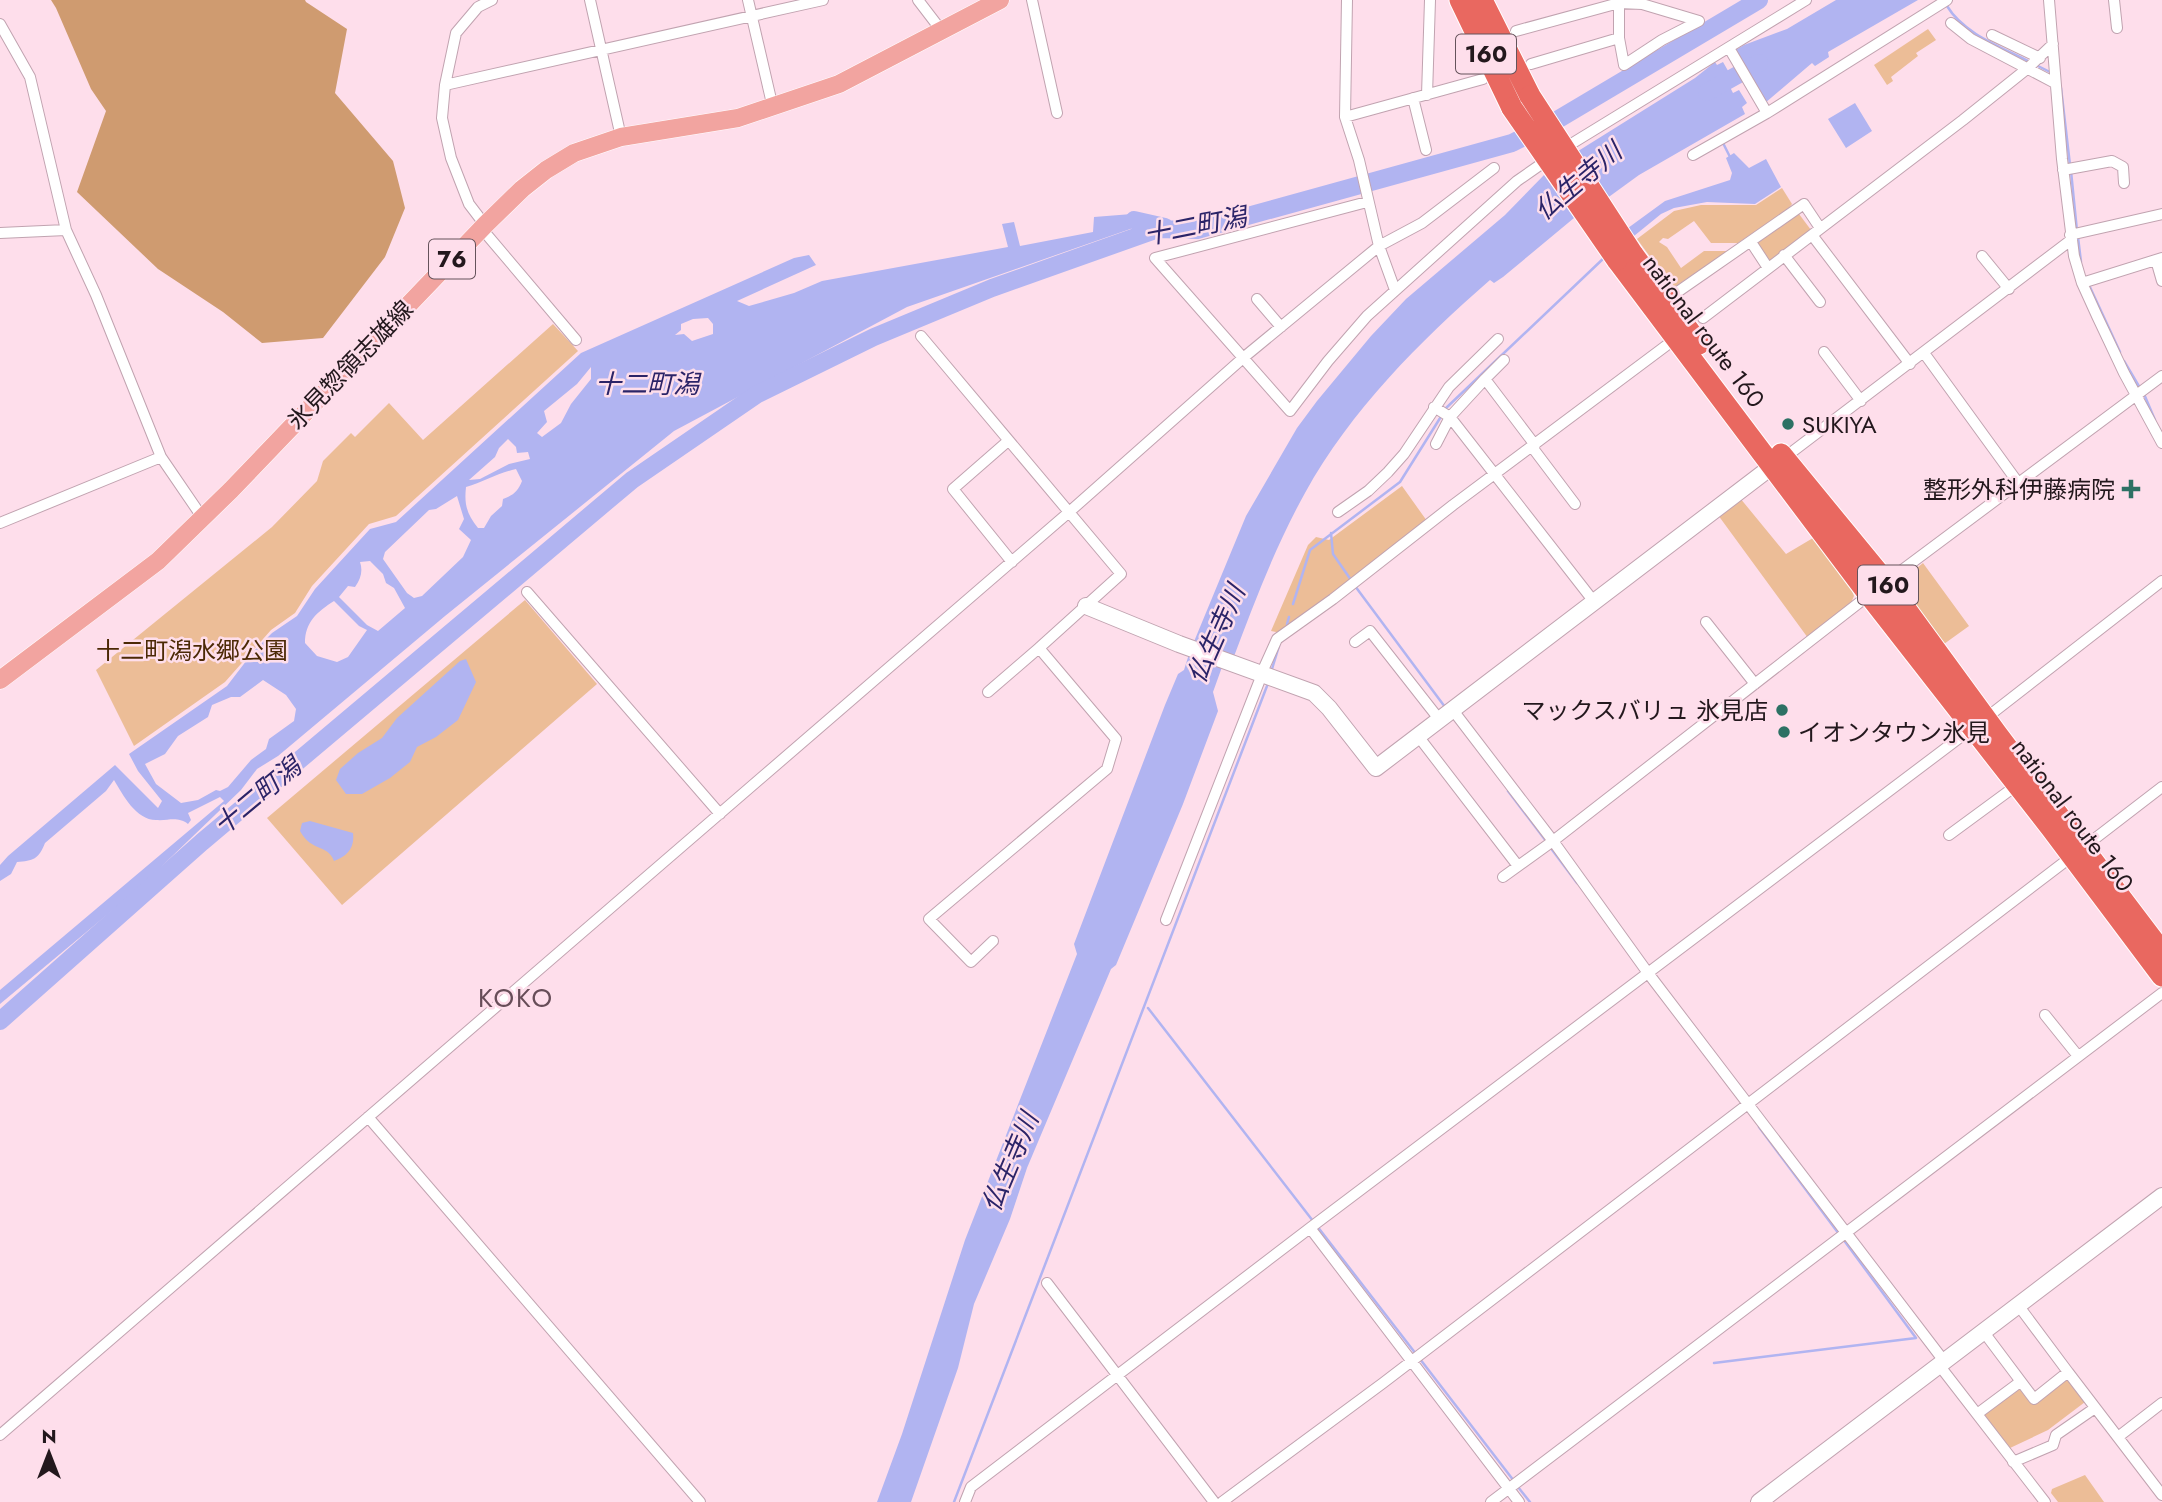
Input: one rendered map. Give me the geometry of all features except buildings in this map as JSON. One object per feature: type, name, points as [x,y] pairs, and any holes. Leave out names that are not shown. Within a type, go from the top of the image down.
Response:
[{"type":"highway","name":"national route 160","points":[[1460,0],[1512,108],[1779,462],[1886,582],[2017,785],[2078,852],[2162,952]]},
{"type":"highway","name":"national route 160","points":[[1482,0],[1530,96],[1624,257],[1666,300],[1869,596],[1979,723],[2078,852],[2162,976]]},
{"type":"main road","name":"氷見惣領志雄線","points":[[0,680],[158,561],[231,490],[483,227],[546,170],[574,153],[621,137],[738,118],[839,84],[1000,0]]},
{"type":"street","points":[[492,0],[478,8],[456,33],[445,85],[442,118],[451,158],[470,204],[483,227],[576,340]]},
{"type":"street","points":[[590,0],[621,137]]},
{"type":"street","points":[[748,0],[773,108]]},
{"type":"street","points":[[445,85],[823,0]]},
{"type":"street","points":[[918,0],[942,30]]},
{"type":"street","points":[[1031,0],[1057,113]]},
{"type":"street","points":[[1347,0],[1345,117],[1359,160],[1379,246],[1395,290]]},
{"type":"street","points":[[1427,94],[1430,0]]},
{"type":"street","points":[[1449,0],[1460,21],[1475,31]]},
{"type":"street","points":[[1367,202],[1155,258],[1290,411],[1367,316],[1517,181],[1540,164],[1807,0]]},
{"type":"street","points":[[1693,155],[1767,113],[1947,0]]},
{"type":"street","points":[[2049,0],[2070,237],[2082,283],[2162,443]]},
{"type":"street","points":[[2114,0],[2117,28]]},
{"type":"street","points":[[1516,31],[1619,1],[1642,4],[1699,22],[1662,40],[1624,65],[1619,38],[1619,1]]},
{"type":"street","points":[[1951,23],[1971,39],[2055,83]]},
{"type":"street","points":[[0,24],[30,76],[66,230],[96,295],[161,457],[202,517]]},
{"type":"street","points":[[1992,35],[2040,58]]},
{"type":"street","points":[[1531,64],[1619,38]]},
{"type":"street","points":[[1703,318],[2028,68],[2053,44]]},
{"type":"street","points":[[1729,48],[1767,113]]},
{"type":"street","points":[[1345,117],[1483,79]]},
{"type":"street","points":[[1413,98],[1426,150]]},
{"type":"street","points":[[2063,170],[2112,161],[2123,167],[2124,183]]},
{"type":"street","points":[[0,1435],[1012,562],[1243,358],[1379,246],[1422,223],[1494,168]]},
{"type":"street","points":[[1666,300],[1804,204],[1816,232],[1910,364]]},
{"type":"street","points":[[1086,606],[1179,644],[1314,693],[1376,768],[2009,289],[2070,237],[2162,214]]},
{"type":"street","points":[[0,233],[66,230]]},
{"type":"street","points":[[1751,242],[1768,268]]},
{"type":"street","points":[[1784,255],[1820,302]]},
{"type":"street","points":[[1982,256],[2009,289]]},
{"type":"street","points":[[2082,283],[2159,259],[2162,281]]},
{"type":"street","points":[[1257,299],[1281,327]]},
{"type":"street","points":[[921,336],[1121,574],[988,692]]},
{"type":"street","points":[[1338,512],[1368,491],[1388,472],[1404,454],[1450,387],[1497,339]]},
{"type":"street","points":[[1263,670],[1277,639],[1667,345]]},
{"type":"street","points":[[1824,352],[1861,401]]},
{"type":"street","points":[[1924,353],[2019,484]]},
{"type":"street","points":[[1436,444],[1450,417],[1504,360]]},
{"type":"street","points":[[1886,582],[2162,376]]},
{"type":"street","points":[[1485,379],[1575,504]]},
{"type":"street","points":[[1434,407],[1450,417],[1595,603]]},
{"type":"street","points":[[1008,441],[953,489],[1012,562]]},
{"type":"street","points":[[0,523],[161,457]]},
{"type":"street","points":[[965,1502],[971,1487],[1979,723],[2162,581]]},
{"type":"street","points":[[527,593],[720,814]]},
{"type":"street","points":[[1503,877],[1869,596]]},
{"type":"street","points":[[1706,621],[1755,684]]},
{"type":"street","points":[[1354,642],[1370,631],[1553,841],[1648,973],[1942,1363],[2041,1501]]},
{"type":"street","points":[[993,941],[971,962],[929,919],[1107,769],[1116,739],[1039,648]]},
{"type":"street","points":[[1166,920],[1259,682]]},
{"type":"street","points":[[1418,736],[1518,866]]},
{"type":"street","points":[[1949,835],[2017,785]]},
{"type":"street","points":[[1222,1502],[1411,1361],[2162,787]]},
{"type":"street","points":[[1491,1502],[2162,993]]},
{"type":"street","points":[[2045,1015],[2078,1056]]},
{"type":"street","points":[[368,1117],[700,1502]]},
{"type":"street","points":[[1759,1502],[2162,1196]]},
{"type":"street","points":[[1310,1228],[1519,1502]]},
{"type":"street","points":[[1047,1283],[1120,1375],[1214,1502]]},
{"type":"street","points":[[2018,1305],[2162,1495]]},
{"type":"street","points":[[1983,1331],[2034,1399],[2068,1372]]},
{"type":"street","points":[[1977,1414],[2020,1382]]},
{"type":"street","points":[[2118,1437],[2162,1403]]},
{"type":"street","points":[[2012,1462],[2053,1445],[2056,1435],[2095,1408]]},
{"type":"green space","points":[[1928,29],[1936,40],[1916,53],[1918,56],[1891,77],[1893,81],[1887,85],[1874,65]]},
{"type":"green space","points":[[1782,188],[1792,204],[1788,209],[1738,243],[1711,243],[1694,221],[1668,239],[1663,238],[1659,242],[1667,247],[1681,268],[1704,251],[1728,251],[1673,288],[1637,239],[1674,211],[1701,205],[1756,205]]},
{"type":"green space","points":[[1799,214],[1811,230],[1770,262],[1756,244]]},
{"type":"green space","name":"十二町潟水郷公園","points":[[553,324],[578,351],[396,516],[369,524],[312,586],[295,613],[271,630],[225,682],[134,746],[96,670],[272,527],[317,481],[323,461],[351,433],[355,437],[389,403],[423,440]]},
{"type":"green space","points":[[1402,486],[1427,521],[1281,633],[1271,631],[1308,545],[1316,537],[1329,540]]},
{"type":"green space","points":[[1740,498],[1786,554],[1813,538],[1852,591],[1854,596],[1851,603],[1808,638],[1718,515]]},
{"type":"green space","points":[[1923,563],[1969,626],[1944,644],[1903,590],[1906,577]]},
{"type":"green space","points":[[525,600],[597,684],[342,905],[267,818]]},
{"type":"green space","points":[[2063,1380],[2070,1381],[2085,1402],[2048,1430],[2010,1448],[1985,1416],[1986,1412],[2021,1389],[2032,1403]]},
{"type":"green space","points":[[2085,1475],[2104,1502],[2058,1502],[2051,1493],[2052,1489]]},
{"type":"shaded area","points":[[51,0],[305,0],[347,29],[335,93],[393,161],[405,208],[385,257],[323,338],[262,343],[223,312],[158,269],[77,192],[106,111],[91,89]]},
{"type":"water","points":[[1836,0],[1918,0],[1828,52],[1829,57],[1815,66],[1812,63],[1765,103],[1734,51],[1787,29]]},
{"type":"water","points":[[1715,62],[1717,65],[1723,62],[1731,76],[1726,79],[1733,93],[1739,90],[1747,103],[1742,107],[1745,114],[1639,175],[1606,199],[1575,153],[1695,78]]},
{"type":"water","points":[[1855,103],[1872,131],[1846,148],[1828,119]]},
{"type":"water","points":[[1734,153],[1749,168],[1766,159],[1781,187],[1755,204],[1707,202],[1674,208],[1661,214],[1634,236],[1628,228],[1665,201],[1730,180],[1732,173],[1726,158]]},
{"type":"water","points":[[1544,175],[1574,218],[1503,277],[1494,283],[1490,280],[1438,328],[1388,379],[1343,433],[1305,493],[1284,533],[1233,659],[1193,644],[1246,516],[1297,428],[1317,401],[1406,299],[1505,215]]},
{"type":"water","name":"十二町潟","points":[[1132,214],[1136,227],[907,307],[674,431],[445,616],[278,756],[257,769],[241,790],[138,889],[0,1004],[0,990],[224,801],[220,797],[188,813],[191,820],[188,824],[176,819],[149,819],[131,806],[114,780],[106,791],[45,843],[38,856],[17,862],[11,874],[0,881],[0,865],[8,856],[115,765],[158,808],[162,801],[138,771],[129,754],[227,686],[253,652],[272,633],[297,616],[315,589],[370,529],[396,522],[581,353],[794,258],[809,255],[816,265],[737,301],[749,306],[794,293],[822,281],[1008,247],[1002,224],[1014,222],[1020,246],[1093,232],[1094,217]],"holes":[[[708,318],[713,324],[713,334],[692,341],[684,334],[675,335],[681,330],[681,324],[693,319]],[[591,367],[591,379],[571,404],[561,423],[542,437],[537,433],[547,422],[544,411],[577,384]],[[508,439],[516,447],[517,453],[528,452],[530,459],[509,464],[480,479],[469,480],[495,457]],[[516,469],[522,481],[515,492],[503,499],[502,506],[491,516],[484,528],[478,528],[467,509],[466,487]],[[457,496],[464,519],[459,529],[471,540],[463,557],[422,596],[414,598],[407,593],[383,559],[385,552],[429,510],[436,509]],[[370,561],[383,574],[386,583],[394,588],[405,608],[378,631],[367,625],[339,597],[348,586],[355,587],[361,575],[360,562]],[[334,601],[359,626],[367,630],[348,657],[337,662],[317,656],[305,643],[307,629],[322,609]],[[263,680],[286,695],[296,709],[294,721],[269,739],[266,749],[251,760],[228,787],[198,800],[181,803],[156,784],[145,764],[165,754],[178,736],[208,717],[212,705],[231,697],[240,697]]]},
{"type":"water","points":[[1189,654],[1222,667],[1213,692],[1218,711],[1183,804],[1027,1168],[1010,1219],[974,1304],[958,1368],[911,1502],[877,1502],[965,1240],[1077,954],[1074,944],[1165,705],[1178,674],[1184,670]]},
{"type":"water","points":[[466,659],[476,682],[458,720],[417,747],[410,762],[390,778],[362,794],[346,794],[336,780],[340,769],[358,753],[382,738],[397,718],[460,661]]},
{"type":"water","points":[[310,821],[353,833],[353,843],[349,851],[334,861],[328,852],[309,842],[300,831],[302,823]]},
{"type":"waterway","name":"十二町潟","points":[[0,1021],[202,842],[632,480],[756,395],[874,337],[992,288],[1158,229],[1197,230],[1512,143],[1557,120],[1759,0]]},
{"type":"waterway","points":[[1947,6],[1954,16],[1973,32],[2030,62]]},
{"type":"waterway","name":"仏生寺川","points":[[1707,92],[1759,63]]},
{"type":"waterway","points":[[2036,65],[2052,73]]},
{"type":"waterway","points":[[2061,88],[2070,165]]},
{"type":"waterway","points":[[1723,143],[1731,159]]},
{"type":"waterway","points":[[2071,171],[2077,231]]},
{"type":"waterway","points":[[1134,220],[1165,227]]},
{"type":"waterway","points":[[2078,237],[2081,262]]},
{"type":"waterway","points":[[1445,409],[1605,257]]},
{"type":"waterway","points":[[2089,285],[2120,352]]},
{"type":"waterway","points":[[2124,361],[2140,388]]},
{"type":"waterway","points":[[2144,394],[2155,420]]},
{"type":"waterway","points":[[1293,604],[1310,550],[1400,482],[1442,415]]},
{"type":"waterway","points":[[1331,533],[1333,554],[1351,580]]},
{"type":"waterway","points":[[1355,586],[1445,707]]},
{"type":"waterway","points":[[1287,624],[1289,617]]},
{"type":"waterway","points":[[1272,669],[1279,646]]},
{"type":"waterway","points":[[954,1502],[1267,686]]},
{"type":"waterway","points":[[1508,791],[1546,841]]},
{"type":"waterway","points":[[1550,847],[1577,883]]},
{"type":"waterway","points":[[1148,1008],[1313,1221]]},
{"type":"waterway","points":[[1759,1127],[1839,1234]]},
{"type":"waterway","points":[[1317,1226],[1416,1354]]},
{"type":"waterway","points":[[1714,1363],[1916,1338],[1843,1239]]},
{"type":"waterway","points":[[1420,1359],[1514,1481]]},
{"type":"waterway","points":[[1518,1487],[1530,1502]]},
{"type":"place","name":"SUKIYA","points":[[1788,424]]},
{"type":"place","name":"整形外科伊藤病院","points":[[2131,489]]},
{"type":"place","name":"マックスバリュ 氷見店","points":[[1782,710]]},
{"type":"place","name":"イオンタウン氷見","points":[[1784,732]]},
{"type":"district","name":"KOKO","points":[[516,998]]}]
